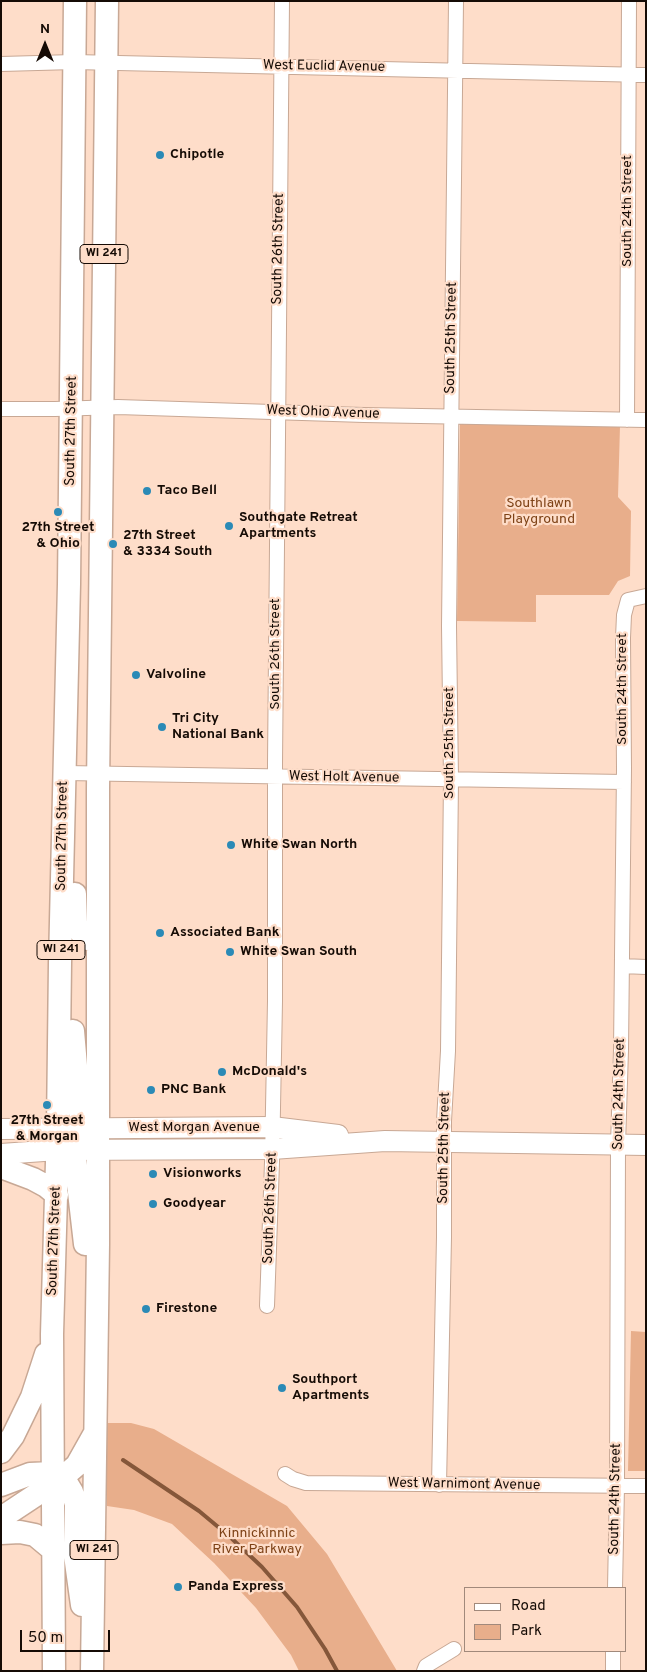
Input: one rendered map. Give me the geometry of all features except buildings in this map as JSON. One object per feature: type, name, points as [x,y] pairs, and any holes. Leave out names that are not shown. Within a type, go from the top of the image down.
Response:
[{"type":"main road","name":"South 27th Street","points":[[58,1128],[72,409],[75,1]]},
{"type":"main road","name":"WI 241","points":[[92,1671],[97,1278],[93,1135],[97,940],[107,1]]},
{"type":"main road","points":[[73,293],[85,320],[88,391],[91,398],[102,407]]},
{"type":"main road","points":[[72,409],[84,419],[86,424],[89,481],[101,500]]},
{"type":"main road","points":[[68,640],[87,655],[100,660]]},
{"type":"main road","points":[[64,832],[75,880],[76,924],[82,934],[88,939],[97,940]]},
{"type":"main road","points":[[60,963],[72,1028],[80,1112],[93,1135]]},
{"type":"main road","points":[[58,1128],[65,1150],[77,1169],[85,1244],[97,1278]]},
{"type":"main road","name":"South 27th Street","points":[[54,1671],[53,1550],[56,1478],[52,1334],[56,1195],[65,1150]]},
{"type":"main road","points":[[1,1167],[34,1179],[56,1195]]},
{"type":"main road","points":[[1,1452],[13,1436],[32,1397],[52,1334]]},
{"type":"main road","points":[[1,1518],[77,1465],[96,1430]]},
{"type":"main road","points":[[1,1485],[30,1474],[56,1478],[72,1492],[76,1504],[75,1555],[92,1671]]},
{"type":"main road","points":[[1,1533],[20,1532],[35,1535],[53,1550]]},
{"type":"street","name":"South 26th Street","points":[[267,1306],[275,1001],[275,777],[282,1]]},
{"type":"street","name":"South 25th Street","points":[[439,1485],[444,1247],[444,1142],[448,1051],[451,780],[449,626],[456,1]]},
{"type":"street","name":"South 24th Street","points":[[627,420],[629,1]]},
{"type":"street","name":"West Euclid Avenue","points":[[1,64],[106,62],[646,76]]},
{"type":"street","name":"West Ohio Avenue","points":[[1,409],[102,407],[646,420]]},
{"type":"street","name":"South 24th Street","points":[[615,1587],[618,1145],[624,782],[622,638],[624,615],[628,600],[646,596]]},
{"type":"street","name":"West Holt Avenue","points":[[65,773],[98,772],[275,777],[624,782]]},
{"type":"street","points":[[622,966],[646,967]]},
{"type":"street","name":"West Morgan Avenue","points":[[1,1154],[65,1150],[93,1135],[272,1127],[385,1141]]},
{"type":"street","name":"West Morgan Avenue","points":[[1,1128],[58,1128],[93,1135],[272,1149],[385,1141],[646,1146]]},
{"type":"street","name":"West Warnimont Avenue","points":[[285,1474],[306,1483],[646,1486]]},
{"type":"street","points":[[424,1671],[426,1666],[454,1649]]},
{"type":"street","points":[[613,1671],[614,1652]]},
{"type":"green space","name":"Southlawn Playground","points":[[460,424],[620,426],[618,497],[631,511],[630,576],[618,581],[609,595],[536,595],[536,622],[457,621]]},
{"type":"green space","points":[[631,1331],[646,1332],[646,1471],[628,1471]]},
{"type":"green space","name":"Kinnickinnic River Parkway","points":[[107,1423],[131,1423],[154,1429],[287,1506],[327,1554],[397,1671],[299,1671],[291,1655],[256,1608],[214,1563],[172,1524],[134,1510],[107,1506]]},
{"type":"waterway","points":[[123,1460],[199,1511],[262,1567],[297,1607],[337,1671]]},
{"type":"place","name":"Chipotle","points":[[160,155]]},
{"type":"place","name":"Taco Bell","points":[[147,491]]},
{"type":"place","name":"27th Street & Ohio","points":[[58,512]]},
{"type":"place","name":"Southgate Retreat Apartments","points":[[229,526]]},
{"type":"place","name":"27th Street & 3334 South","points":[[113,544]]},
{"type":"place","name":"Valvoline","points":[[136,675]]},
{"type":"place","name":"Tri City National Bank","points":[[162,727]]},
{"type":"place","name":"White Swan North","points":[[231,845]]},
{"type":"place","name":"Associated Bank","points":[[160,933]]},
{"type":"place","name":"White Swan South","points":[[230,952]]},
{"type":"place","name":"McDonald's","points":[[222,1072]]},
{"type":"place","name":"PNC Bank","points":[[151,1090]]},
{"type":"place","name":"27th Street & Morgan","points":[[47,1105]]},
{"type":"place","name":"Visionworks","points":[[153,1174]]},
{"type":"place","name":"Goodyear","points":[[153,1204]]},
{"type":"place","name":"Firestone","points":[[146,1309]]},
{"type":"place","name":"Southport Apartments","points":[[282,1388]]},
{"type":"place","name":"Panda Express","points":[[178,1587]]}]
